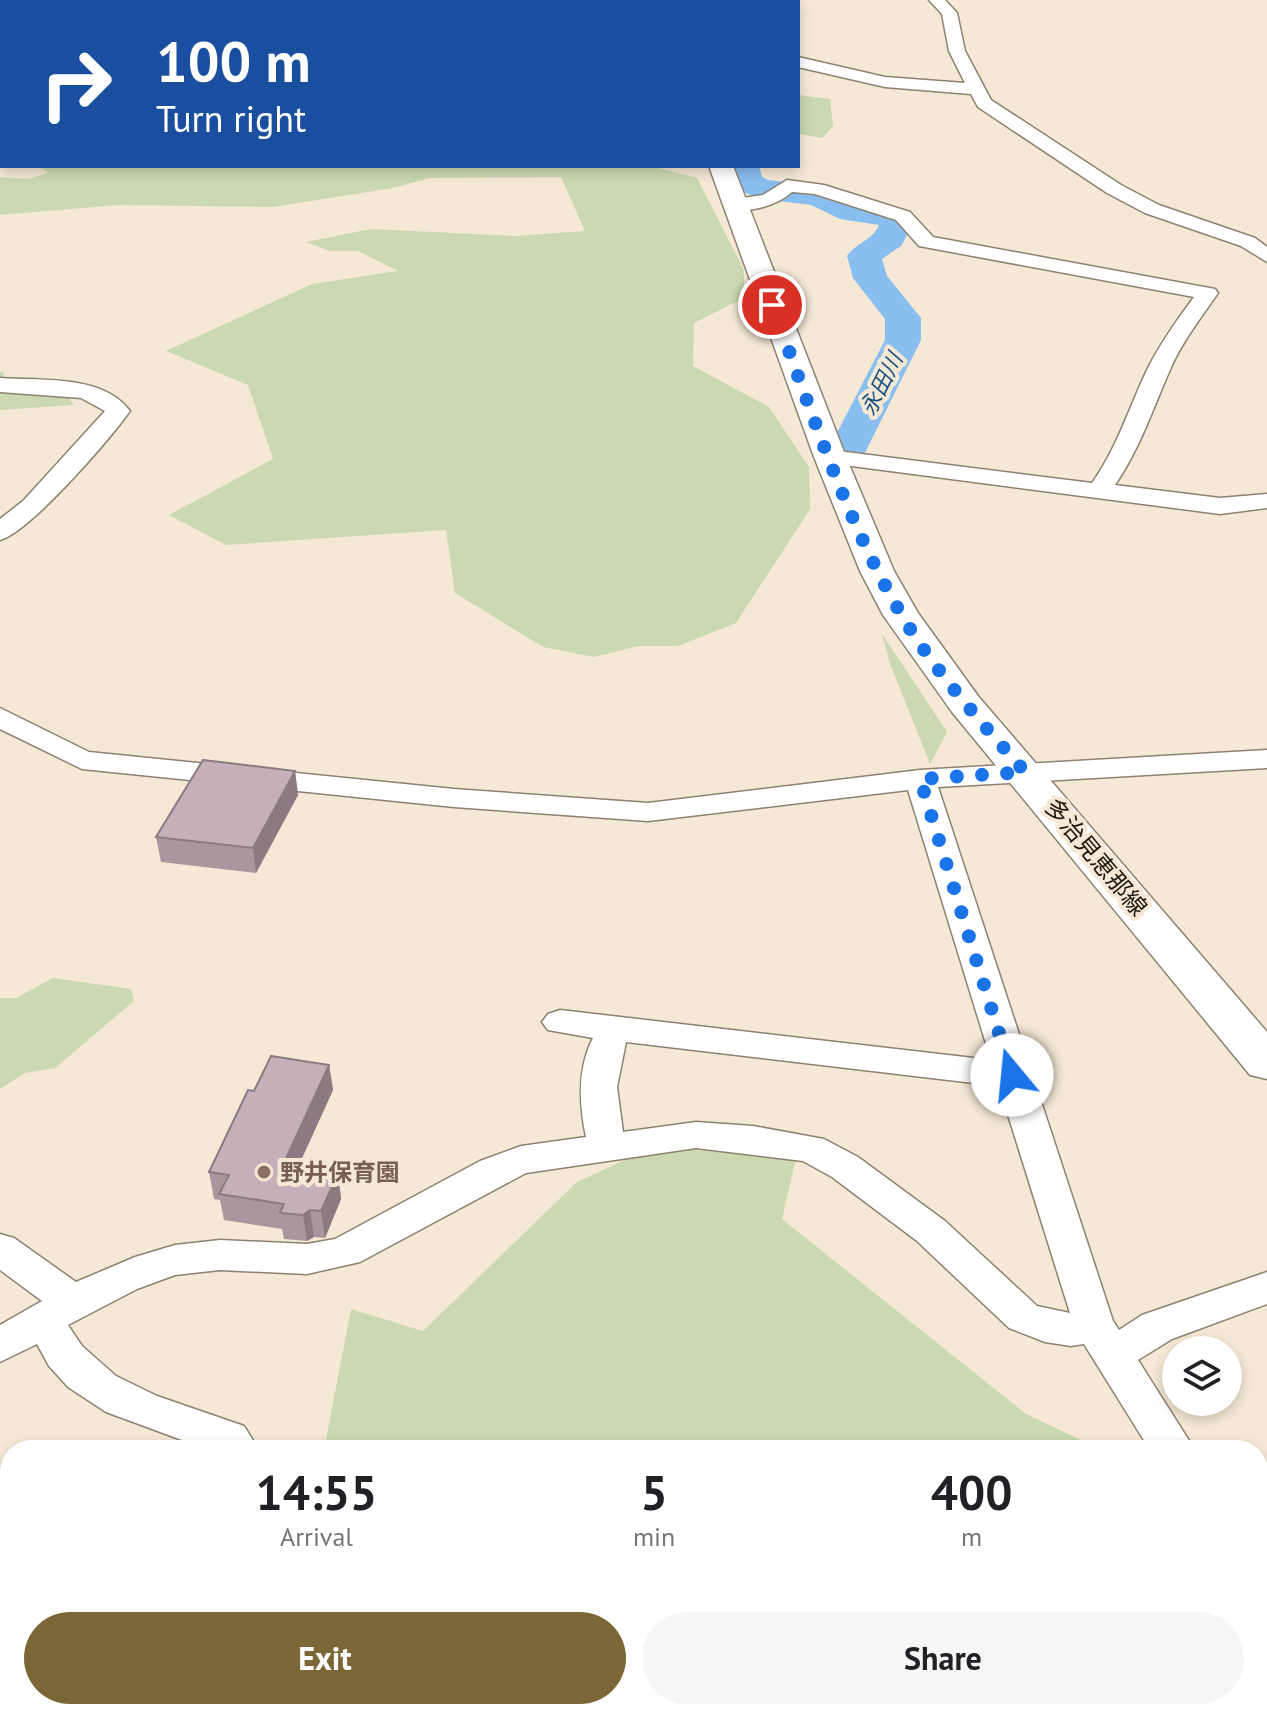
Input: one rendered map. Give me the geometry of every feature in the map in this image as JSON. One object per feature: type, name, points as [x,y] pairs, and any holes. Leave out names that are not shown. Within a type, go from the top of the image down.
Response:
[{"type":"main road","name":"多治見恵那線","points":[[722,168],[830,457],[877,571],[901,615],[965,704],[1267,1063]]},
{"type":"street","points":[[937,0],[949,13],[957,51],[984,103],[1114,189],[1152,209],[1248,242],[1267,256]]},
{"type":"street","points":[[800,62],[885,82],[975,89]]},
{"type":"street","points":[[736,204],[766,202],[778,197],[787,186],[817,189],[903,216],[926,242],[1208,293],[1183,326],[1158,371],[1123,453],[1099,491]]},
{"type":"street","points":[[0,385],[92,393],[109,399],[118,411],[32,506],[0,532]]},
{"type":"street","points":[[830,457],[1220,506],[1267,501]]},
{"type":"street","points":[[0,717],[82,760],[454,798],[648,812],[920,779],[1267,759]]},
{"type":"street","points":[[920,779],[1012,1075],[1103,1340],[1167,1440]]},
{"type":"street","points":[[560,1022],[1012,1075]]},
{"type":"street","points":[[608,1148],[601,1122],[598,1083],[603,1048],[615,1029]]},
{"type":"street","points":[[0,1345],[59,1311],[154,1266],[200,1256],[320,1260],[346,1251],[493,1171],[521,1160],[696,1135],[811,1149],[845,1167],[931,1231],[1023,1317],[1045,1326],[1103,1340],[1157,1327],[1267,1288]]},
{"type":"street","points":[[0,1249],[59,1311],[67,1358],[90,1381],[118,1399],[230,1440]]},
{"type":"green space","points":[[800,95],[830,99],[833,126],[822,138],[800,134]]},
{"type":"green space","points":[[42,168],[658,168],[697,178],[744,270],[744,298],[694,323],[693,366],[769,407],[809,467],[810,509],[736,623],[678,646],[639,646],[594,657],[543,647],[455,593],[446,530],[226,545],[169,515],[273,459],[248,385],[166,351],[312,284],[398,271],[358,251],[330,251],[306,242],[371,229],[516,236],[585,231],[561,177],[430,178],[393,188],[273,207],[119,205],[0,215],[0,177],[29,179],[48,173]]},
{"type":"green space","points":[[0,372],[4,372],[1,387],[65,393],[74,405],[0,410]]},
{"type":"green space","points":[[882,634],[947,732],[930,764],[890,664]]},
{"type":"green space","points":[[53,978],[131,989],[134,1001],[55,1068],[25,1073],[0,1089],[0,998],[16,998]]},
{"type":"green space","points":[[653,1147],[796,1158],[782,1219],[1026,1414],[1081,1440],[326,1440],[351,1309],[423,1331],[577,1182]]},
{"type":"building","points":[[203,760],[295,771],[253,848],[156,837]]},
{"type":"building","points":[[271,1056],[329,1065],[283,1165],[338,1173],[321,1211],[310,1210],[303,1215],[280,1213],[284,1204],[219,1194],[229,1175],[209,1172],[248,1090],[254,1091]]},
{"type":"waterway","name":"永田川","points":[[744,168],[747,182],[761,189],[819,196],[851,212],[888,216],[894,220],[896,226],[889,239],[864,256],[870,278],[903,318],[903,340],[846,454]]},
{"type":"place","name":"野井保育園","points":[[264,1172]]},
{"type":"route","points":[[772,305],[877,571],[901,615],[965,704],[1025,772],[920,779],[1012,1075]]}]
